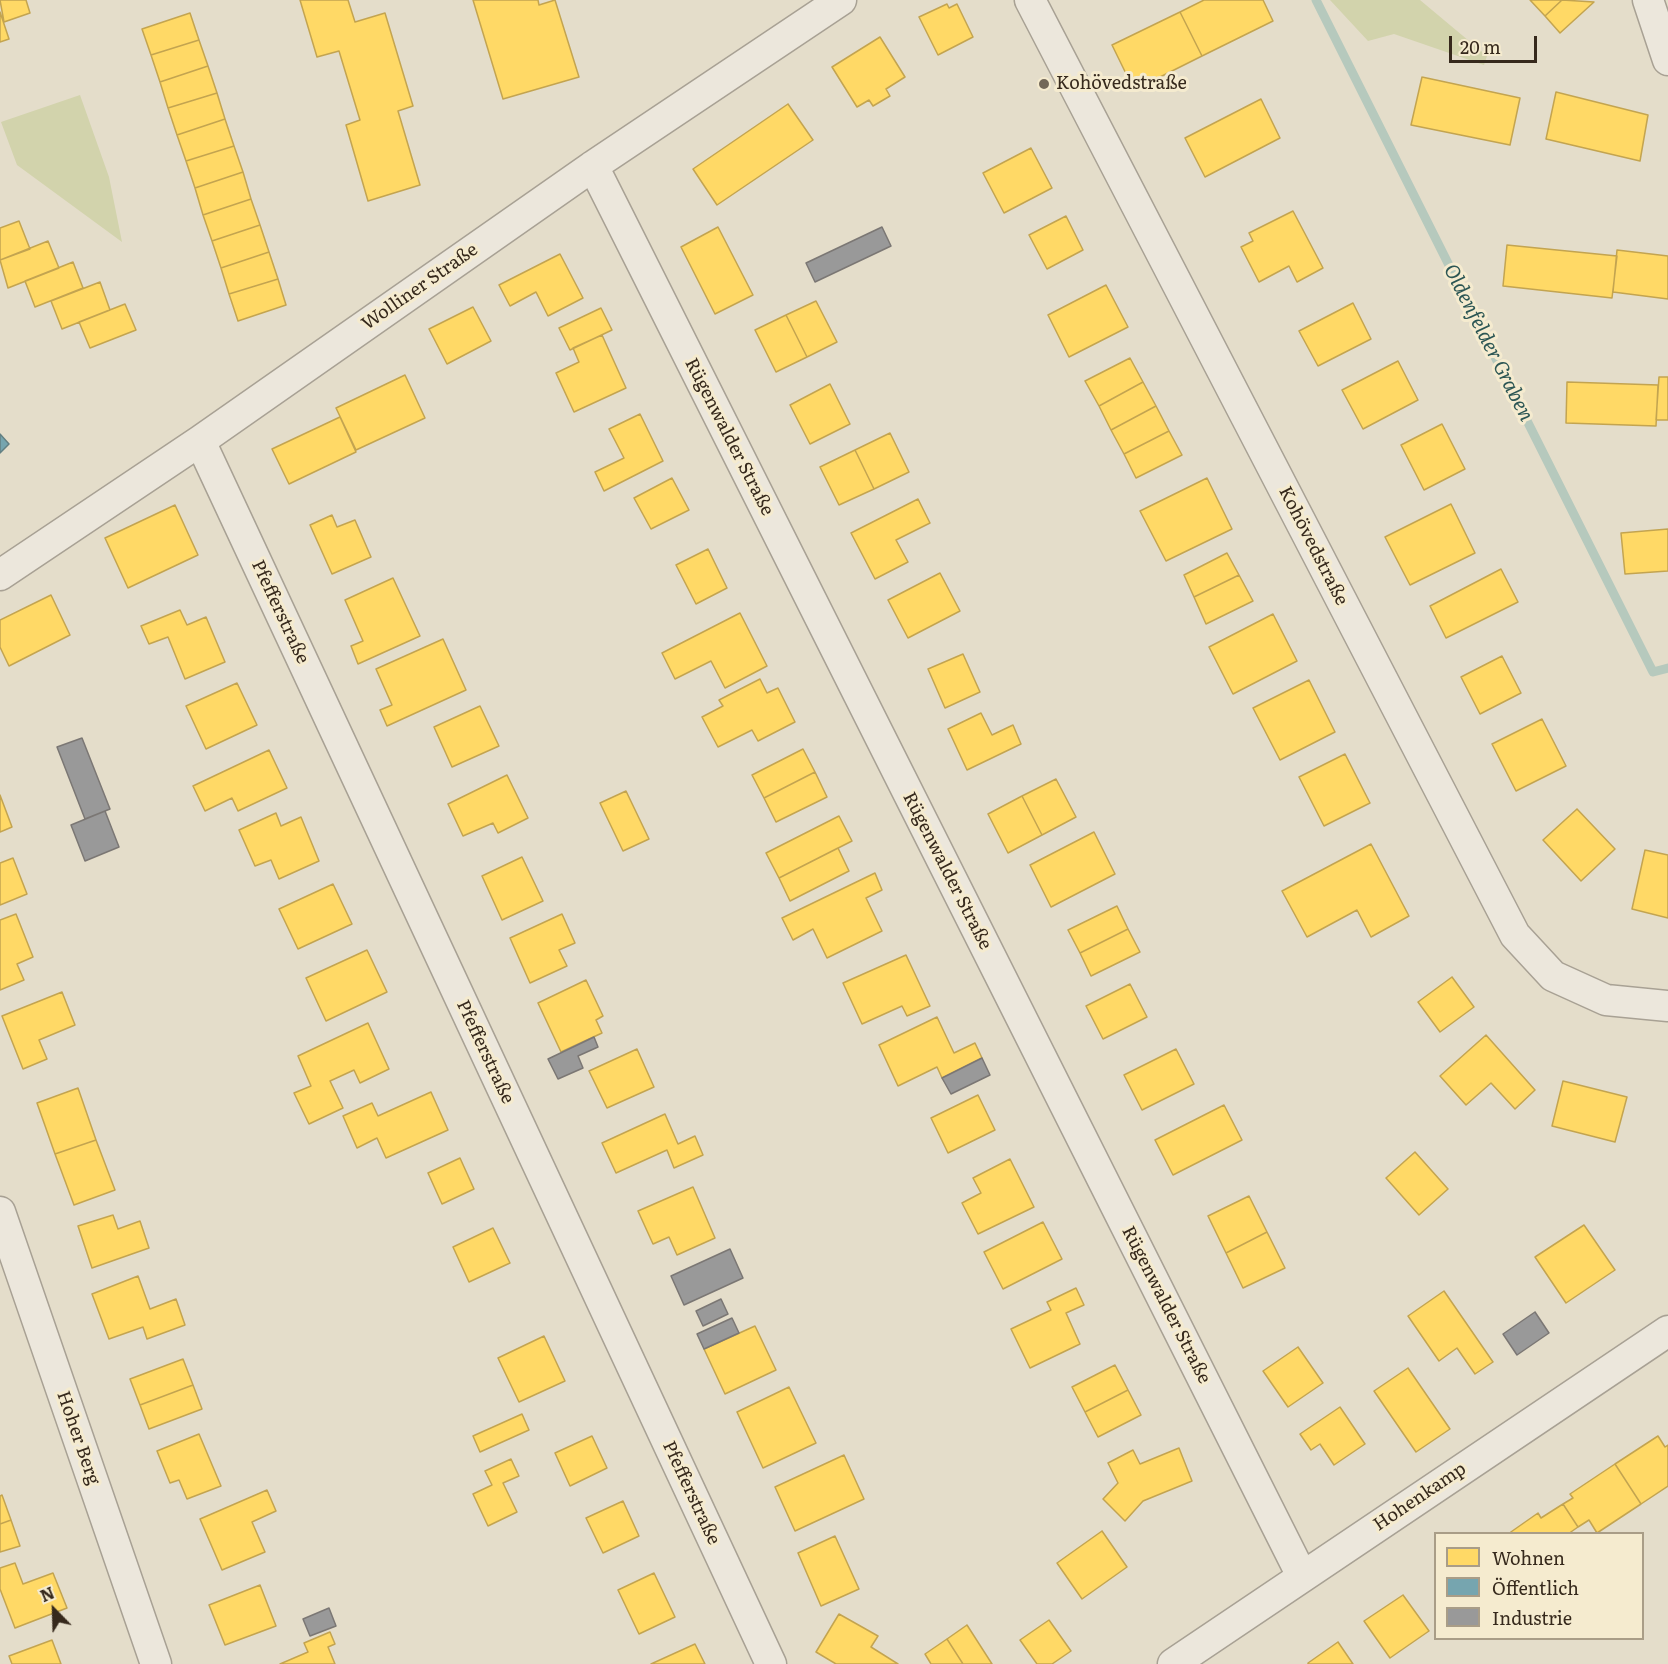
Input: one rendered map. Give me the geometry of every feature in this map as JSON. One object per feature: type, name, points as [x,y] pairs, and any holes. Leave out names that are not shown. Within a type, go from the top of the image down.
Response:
[{"type":"street","name":"Wolliner Straße","points":[[0,574],[200,441],[593,166],[841,0]]},
{"type":"street","name":"Kohövedstraße","points":[[1030,0],[1515,935],[1553,976],[1606,1000],[1668,1006]]},
{"type":"street","points":[[1648,0],[1668,60]]},
{"type":"street","name":"Rügenwalder Straße","points":[[593,166],[1302,1576]]},
{"type":"street","name":"Pfefferstraße","points":[[200,441],[771,1664]]},
{"type":"street","name":"Hoher Berg","points":[[0,1212],[156,1664]]},
{"type":"street","name":"Hohenkamp","points":[[1173,1664],[1668,1331]]},
{"type":"green space","points":[[1330,0],[1420,0],[1487,56],[1484,65],[1394,34],[1368,41]]},
{"type":"green space","points":[[80,95],[109,177],[122,242],[17,165],[1,122]]},
{"type":"building: Wohnen","points":[[0,0],[26,0],[30,13],[4,22]]},
{"type":"building: Wohnen","points":[[300,0],[348,0],[355,22],[385,13],[413,106],[398,111],[420,185],[368,201],[346,125],[360,120],[339,51],[317,57]]},
{"type":"building: Wohnen","points":[[473,0],[538,0],[539,5],[555,0],[579,77],[503,99]]},
{"type":"building: Wohnen","points":[[1204,0],[1263,0],[1273,21],[1202,56],[1180,12]]},
{"type":"building: Wohnen","points":[[1530,0],[1562,0],[1545,16]]},
{"type":"building: Wohnen","points":[[1562,0],[1594,2],[1560,33],[1545,16]]},
{"type":"building: Wohnen","points":[[947,4],[949,8],[957,4],[973,37],[938,55],[919,17]]},
{"type":"building: Wohnen","points":[[0,12],[9,39],[0,42]]},
{"type":"building: Wohnen","points":[[1180,12],[1202,56],[1134,90],[1112,45]]},
{"type":"building: Wohnen","points":[[190,13],[199,40],[151,55],[142,29]]},
{"type":"building: Wohnen","points":[[880,37],[905,77],[886,89],[890,96],[873,106],[869,100],[857,107],[832,67]]},
{"type":"building: Wohnen","points":[[199,40],[208,66],[160,82],[151,55]]},
{"type":"building: Wohnen","points":[[208,66],[217,93],[168,108],[160,82]]},
{"type":"building: Wohnen","points":[[1422,77],[1520,98],[1510,145],[1411,125]]},
{"type":"building: Wohnen","points":[[1556,92],[1648,115],[1640,161],[1546,139]]},
{"type":"building: Wohnen","points":[[217,93],[225,119],[177,135],[168,108]]},
{"type":"building: Wohnen","points":[[1261,99],[1280,138],[1205,177],[1185,138]]},
{"type":"building: Wohnen","points":[[788,104],[813,140],[717,205],[693,169]]},
{"type":"building: Wohnen","points":[[225,119],[234,146],[186,161],[177,135]]},
{"type":"building: Wohnen","points":[[234,146],[243,172],[195,188],[186,161]]},
{"type":"building: Wohnen","points":[[1031,148],[1052,188],[1004,213],[983,173]]},
{"type":"building: Wohnen","points":[[243,172],[251,199],[203,215],[195,188]]},
{"type":"building: Wohnen","points":[[251,199],[260,225],[212,241],[203,215]]},
{"type":"building: Wohnen","points":[[1293,211],[1323,268],[1297,282],[1289,266],[1259,282],[1241,247],[1253,241],[1249,233]]},
{"type":"building: Wohnen","points":[[1066,216],[1083,250],[1047,269],[1029,235]]},
{"type":"building: Wohnen","points":[[19,221],[30,249],[0,260],[0,228]]},
{"type":"building: Wohnen","points":[[260,225],[269,252],[221,268],[212,241]]},
{"type":"building: Wohnen","points":[[718,227],[753,295],[715,314],[681,247]]},
{"type":"building: Wohnen","points":[[48,241],[59,268],[8,288],[0,260]]},
{"type":"building: Wohnen","points":[[1507,245],[1617,256],[1612,298],[1503,286]]},
{"type":"building: Wohnen","points":[[1617,250],[1668,256],[1668,299],[1613,292]]},
{"type":"building: Wohnen","points":[[269,252],[278,279],[229,294],[221,268]]},
{"type":"building: Wohnen","points":[[560,254],[583,298],[548,316],[536,292],[510,306],[499,285]]},
{"type":"building: Wohnen","points":[[73,262],[83,288],[35,307],[25,281]]},
{"type":"building: Wohnen","points":[[278,279],[286,305],[238,321],[229,294]]},
{"type":"building: Wohnen","points":[[100,282],[110,310],[62,329],[51,301]]},
{"type":"building: Wohnen","points":[[1106,285],[1128,327],[1069,357],[1048,315]]},
{"type":"building: Wohnen","points":[[816,301],[837,342],[807,357],[786,315]]},
{"type":"building: Wohnen","points":[[1353,303],[1371,339],[1318,366],[1299,331]]},
{"type":"building: Wohnen","points":[[125,304],[136,330],[90,348],[79,322]]},
{"type":"building: Wohnen","points":[[473,307],[491,341],[447,364],[429,329]]},
{"type":"building: Wohnen","points":[[601,308],[612,330],[570,350],[559,328]]},
{"type":"building: Wohnen","points":[[786,315],[807,357],[776,372],[755,330]]},
{"type":"building: Wohnen","points":[[602,335],[626,388],[574,412],[556,373],[579,362],[573,348]]},
{"type":"building: Wohnen","points":[[1130,358],[1143,382],[1099,406],[1085,381]]},
{"type":"building: Wohnen","points":[[1398,361],[1418,400],[1363,429],[1342,390]]},
{"type":"building: Wohnen","points":[[405,375],[425,418],[356,450],[336,408]]},
{"type":"building: Wohnen","points":[[1659,377],[1668,377],[1668,420],[1656,420]]},
{"type":"building: Wohnen","points":[[1143,382],[1156,406],[1111,430],[1099,406]]},
{"type":"building: Wohnen","points":[[1567,382],[1658,385],[1656,426],[1566,423]]},
{"type":"building: Wohnen","points":[[830,384],[850,424],[810,444],[790,405]]},
{"type":"building: Wohnen","points":[[1156,406],[1169,431],[1124,454],[1111,430]]},
{"type":"building: Wohnen","points":[[640,414],[663,461],[604,491],[595,472],[624,458],[609,429]]},
{"type":"building: Wohnen","points":[[340,417],[356,452],[289,484],[272,449]]},
{"type":"building: Wohnen","points":[[1442,424],[1465,469],[1424,490],[1401,445]]},
{"type":"building: Wohnen","points":[[1169,431],[1182,455],[1136,478],[1124,454]]},
{"type":"building: Wohnen","points":[[890,433],[909,472],[874,489],[855,450]]},
{"type":"building: Wohnen","points":[[855,450],[874,489],[839,505],[820,467]]},
{"type":"building: Wohnen","points":[[672,478],[689,510],[651,529],[634,498]]},
{"type":"building: Wohnen","points":[[1207,478],[1232,529],[1166,561],[1140,511]]},
{"type":"building: Wohnen","points":[[918,499],[930,523],[896,540],[908,562],[875,579],[851,533]]},
{"type":"building: Wohnen","points":[[1451,504],[1475,553],[1410,585],[1385,537]]},
{"type":"building: Wohnen","points":[[175,505],[198,555],[128,588],[105,538]]},
{"type":"building: Wohnen","points":[[332,515],[337,527],[355,520],[371,557],[332,574],[310,525]]},
{"type":"building: Wohnen","points":[[1668,529],[1668,571],[1625,574],[1621,533]]},
{"type":"building: Wohnen","points":[[708,549],[727,588],[696,604],[676,565]]},
{"type":"building: Wohnen","points":[[1227,553],[1239,575],[1194,597],[1184,575]]},
{"type":"building: Wohnen","points":[[1501,569],[1518,602],[1446,638],[1430,606]]},
{"type":"building: Wohnen","points":[[940,573],[960,611],[908,638],[888,600]]},
{"type":"building: Wohnen","points":[[1239,575],[1253,601],[1206,624],[1194,597]]},
{"type":"building: Wohnen","points":[[393,578],[420,636],[358,664],[351,646],[363,641],[345,600]]},
{"type":"building: Wohnen","points":[[51,595],[70,635],[9,666],[0,647],[0,620]]},
{"type":"building: Wohnen","points":[[180,610],[187,625],[206,617],[225,662],[185,679],[168,637],[149,644],[141,626]]},
{"type":"building: Wohnen","points":[[740,613],[767,666],[725,688],[711,661],[675,679],[662,653]]},
{"type":"building: Wohnen","points":[[1273,614],[1297,661],[1233,694],[1209,647]]},
{"type":"building: Wohnen","points":[[443,639],[466,690],[387,726],[380,710],[392,705],[376,669]]},
{"type":"building: Wohnen","points":[[963,654],[980,692],[945,708],[928,669]]},
{"type":"building: Wohnen","points":[[1502,656],[1521,693],[1480,714],[1461,677]]},
{"type":"building: Wohnen","points":[[760,679],[767,693],[778,688],[795,722],[758,741],[752,730],[718,747],[702,717],[723,706],[719,700]]},
{"type":"building: Wohnen","points":[[1309,680],[1335,732],[1280,760],[1253,708]]},
{"type":"building: Wohnen","points":[[237,683],[257,725],[206,749],[186,706]]},
{"type":"building: Wohnen","points":[[480,706],[499,746],[452,767],[434,727]]},
{"type":"building: Wohnen","points":[[981,713],[992,735],[1013,725],[1021,744],[967,770],[948,729]]},
{"type":"building: Wohnen","points":[[1542,719],[1566,766],[1516,791],[1492,744]]},
{"type":"building: Wohnen","points":[[803,749],[815,772],[764,798],[752,775]]},
{"type":"building: Wohnen","points":[[269,750],[287,788],[238,811],[232,798],[205,811],[193,786]]},
{"type":"building: Wohnen","points":[[1345,754],[1370,803],[1324,826],[1299,777]]},
{"type":"building: Wohnen","points":[[815,772],[827,797],[776,822],[764,798]]},
{"type":"building: Wohnen","points":[[507,775],[528,818],[498,833],[493,823],[463,836],[448,804]]},
{"type":"building: Wohnen","points":[[1056,779],[1076,817],[1042,835],[1022,796]]},
{"type":"building: Wohnen","points":[[626,791],[649,839],[623,851],[600,803]]},
{"type":"building: Wohnen","points":[[0,795],[12,827],[0,832]]},
{"type":"building: Wohnen","points":[[1022,796],[1042,835],[1008,853],[988,814]]},
{"type":"building: Wohnen","points":[[1577,809],[1615,849],[1581,881],[1543,840]]},
{"type":"building: Wohnen","points":[[276,813],[281,826],[301,817],[319,861],[279,879],[271,860],[255,866],[239,830]]},
{"type":"building: Wohnen","points":[[839,816],[852,841],[779,878],[766,853]]},
{"type":"building: Wohnen","points":[[1094,832],[1115,874],[1051,907],[1030,865]]},
{"type":"building: Wohnen","points":[[1371,844],[1409,916],[1371,937],[1357,910],[1307,937],[1282,891]]},
{"type":"building: Wohnen","points":[[838,848],[849,871],[790,901],[779,878]]},
{"type":"building: Wohnen","points":[[1645,850],[1668,855],[1668,918],[1632,909]]},
{"type":"building: Wohnen","points":[[522,857],[543,901],[502,920],[482,876]]},
{"type":"building: Wohnen","points":[[13,858],[27,894],[0,905],[0,863]]},
{"type":"building: Wohnen","points":[[875,873],[882,890],[866,898],[882,931],[827,958],[813,929],[793,940],[782,918]]},
{"type":"building: Wohnen","points":[[333,884],[352,924],[298,949],[279,909]]},
{"type":"building: Wohnen","points":[[1117,906],[1128,929],[1080,953],[1068,930]]},
{"type":"building: Wohnen","points":[[16,914],[33,957],[17,964],[24,980],[0,990],[0,920]]},
{"type":"building: Wohnen","points":[[562,914],[575,943],[559,950],[567,966],[530,983],[510,938]]},
{"type":"building: Wohnen","points":[[1128,929],[1140,952],[1091,976],[1080,953]]},
{"type":"building: Wohnen","points":[[367,950],[387,992],[326,1021],[306,978]]},
{"type":"building: Wohnen","points":[[906,955],[930,1006],[907,1016],[902,1006],[862,1024],[843,983]]},
{"type":"building: Wohnen","points":[[1452,977],[1474,1007],[1440,1032],[1418,1002]]},
{"type":"building: Wohnen","points":[[586,980],[603,1016],[596,1020],[602,1033],[561,1052],[538,1003]]},
{"type":"building: Wohnen","points":[[1130,984],[1147,1017],[1103,1039],[1086,1006]]},
{"type":"building: Wohnen","points":[[62,992],[75,1025],[39,1040],[47,1059],[23,1069],[2,1016]]},
{"type":"building: Wohnen","points":[[937,1017],[954,1053],[975,1043],[982,1058],[942,1078],[937,1067],[898,1086],[879,1045]]},
{"type":"building: Wohnen","points":[[368,1023],[389,1069],[360,1083],[354,1070],[330,1081],[343,1108],[309,1124],[294,1093],[311,1086],[298,1056]]},
{"type":"building: Wohnen","points":[[1486,1035],[1535,1090],[1515,1109],[1491,1083],[1466,1105],[1440,1076]]},
{"type":"building: Wohnen","points":[[637,1049],[654,1087],[607,1108],[589,1071]]},
{"type":"building: Wohnen","points":[[1176,1049],[1194,1084],[1142,1110],[1124,1075]]},
{"type":"building: Wohnen","points":[[1563,1081],[1627,1097],[1615,1142],[1552,1126]]},
{"type":"building: Wohnen","points":[[78,1088],[96,1140],[55,1154],[37,1103]]},
{"type":"building: Wohnen","points":[[431,1092],[448,1130],[386,1158],[377,1138],[357,1148],[343,1116],[372,1103],[378,1116]]},
{"type":"building: Wohnen","points":[[978,1095],[995,1130],[948,1153],[931,1118]]},
{"type":"building: Wohnen","points":[[1224,1105],[1242,1140],[1173,1175],[1155,1140]]},
{"type":"building: Wohnen","points":[[665,1114],[678,1144],[695,1136],[703,1155],[674,1168],[667,1150],[616,1173],[602,1143]]},
{"type":"building: Wohnen","points":[[96,1140],[115,1190],[74,1205],[55,1154]]},
{"type":"building: Wohnen","points":[[1415,1152],[1448,1189],[1419,1215],[1386,1178]]},
{"type":"building: Wohnen","points":[[460,1158],[474,1189],[442,1204],[428,1173]]},
{"type":"building: Wohnen","points":[[1010,1159],[1034,1207],[978,1234],[962,1203],[981,1193],[973,1178]]},
{"type":"building: Wohnen","points":[[693,1187],[715,1238],[677,1255],[669,1237],[653,1244],[638,1211]]},
{"type":"building: Wohnen","points":[[1249,1196],[1267,1232],[1226,1253],[1208,1216]]},
{"type":"building: Wohnen","points":[[113,1215],[118,1229],[140,1221],[149,1248],[92,1268],[78,1226]]},
{"type":"building: Wohnen","points":[[1043,1222],[1062,1259],[1003,1289],[984,1252]]},
{"type":"building: Wohnen","points":[[1584,1225],[1615,1270],[1566,1303],[1535,1257]]},
{"type":"building: Wohnen","points":[[493,1228],[510,1263],[469,1282],[453,1247]]},
{"type":"building: Wohnen","points":[[1267,1232],[1285,1268],[1243,1288],[1226,1253]]},
{"type":"building: Wohnen","points":[[138,1276],[150,1309],[176,1299],[185,1325],[147,1339],[143,1327],[109,1339],[92,1294]]},
{"type":"building: Wohnen","points":[[1076,1288],[1084,1305],[1066,1313],[1080,1344],[1030,1368],[1011,1329],[1051,1310],[1047,1302]]},
{"type":"building: Wohnen","points":[[1444,1291],[1493,1362],[1475,1374],[1457,1348],[1439,1361],[1408,1316]]},
{"type":"building: Wohnen","points":[[755,1326],[776,1370],[725,1394],[704,1349]]},
{"type":"building: Wohnen","points":[[544,1336],[565,1381],[519,1402],[498,1358]]},
{"type":"building: Wohnen","points":[[1298,1347],[1323,1383],[1288,1407],[1263,1371]]},
{"type":"building: Wohnen","points":[[183,1359],[193,1385],[140,1405],[130,1379]]},
{"type":"building: Wohnen","points":[[1115,1365],[1128,1390],[1085,1412],[1072,1387]]},
{"type":"building: Wohnen","points":[[1408,1368],[1450,1429],[1416,1452],[1374,1391]]},
{"type":"building: Wohnen","points":[[193,1385],[202,1409],[149,1429],[140,1405]]},
{"type":"building: Wohnen","points":[[789,1387],[816,1443],[763,1468],[737,1412]]},
{"type":"building: Wohnen","points":[[1128,1390],[1141,1415],[1098,1437],[1085,1412]]},
{"type":"building: Wohnen","points":[[1340,1407],[1365,1444],[1334,1465],[1320,1444],[1311,1450],[1300,1434]]},
{"type":"building: Wohnen","points":[[522,1414],[529,1430],[480,1452],[473,1436]]},
{"type":"building: Wohnen","points":[[199,1434],[221,1486],[187,1499],[179,1480],[170,1483],[157,1451]]},
{"type":"building: Wohnen","points":[[592,1436],[607,1468],[570,1486],[555,1453]]},
{"type":"building: Wohnen","points":[[1658,1436],[1665,1447],[1668,1445],[1668,1486],[1641,1504],[1615,1464]]},
{"type":"building: Wohnen","points":[[1179,1448],[1192,1481],[1143,1501],[1125,1521],[1103,1499],[1118,1483],[1108,1463],[1133,1450],[1140,1464]]},
{"type":"building: Wohnen","points":[[844,1455],[864,1499],[795,1531],[775,1487]]},
{"type":"building: Wohnen","points":[[511,1459],[519,1476],[503,1483],[517,1512],[488,1526],[473,1494],[492,1485],[485,1471]]},
{"type":"building: Wohnen","points":[[1615,1464],[1641,1504],[1596,1532],[1589,1520],[1578,1527],[1563,1504],[1573,1498],[1570,1494]]},
{"type":"building: Wohnen","points":[[267,1490],[276,1511],[252,1522],[265,1552],[222,1570],[200,1519]]},
{"type":"building: Wohnen","points":[[2,1495],[11,1520],[0,1524],[0,1496]]},
{"type":"building: Wohnen","points":[[623,1501],[639,1536],[603,1553],[586,1518]]},
{"type":"building: Wohnen","points":[[1563,1504],[1578,1527],[1571,1532],[1511,1532],[1538,1513],[1541,1518]]},
{"type":"building: Wohnen","points":[[11,1520],[20,1546],[0,1552],[0,1524]]},
{"type":"building: Wohnen","points":[[1102,1531],[1127,1567],[1082,1599],[1057,1563]]},
{"type":"building: Wohnen","points":[[835,1536],[859,1589],[821,1606],[798,1553]]},
{"type":"building: Wohnen","points":[[15,1563],[23,1584],[53,1573],[67,1608],[15,1628],[0,1589],[0,1568]]},
{"type":"building: Wohnen","points":[[654,1573],[675,1617],[639,1634],[618,1590]]},
{"type":"building: Wohnen","points":[[260,1585],[276,1626],[225,1645],[209,1605]]},
{"type":"building: Wohnen","points":[[1403,1595],[1429,1631],[1390,1658],[1364,1621]]},
{"type":"building: Wohnen","points":[[839,1614],[878,1636],[871,1647],[898,1664],[836,1664],[816,1652]]},
{"type":"building: Wohnen","points":[[1049,1620],[1071,1651],[1052,1664],[1037,1664],[1020,1640]]},
{"type":"building: Wohnen","points":[[967,1625],[992,1664],[963,1664],[947,1639]]},
{"type":"building: Wohnen","points":[[330,1632],[335,1644],[328,1647],[335,1664],[280,1664],[308,1652],[304,1643]]},
{"type":"building: Wohnen","points":[[947,1639],[963,1664],[931,1664],[925,1654]]},
{"type":"building: Wohnen","points":[[52,1640],[61,1664],[12,1664],[9,1656]]},
{"type":"building: Wohnen","points":[[1338,1642],[1353,1664],[1308,1664],[1308,1663]]},
{"type":"building: Wohnen","points":[[695,1644],[705,1664],[651,1664]]},
{"type":"building: Öffentlich","points":[[0,434],[9,444],[0,453]]},
{"type":"building: Industrie","points":[[882,227],[891,246],[815,282],[806,263]]},
{"type":"building: Industrie","points":[[82,738],[110,809],[85,819],[57,747]]},
{"type":"building: Industrie","points":[[105,811],[119,847],[85,861],[71,825]]},
{"type":"building: Industrie","points":[[594,1037],[598,1047],[578,1056],[583,1068],[558,1079],[548,1059]]},
{"type":"building: Industrie","points":[[982,1058],[990,1075],[951,1094],[942,1078]]},
{"type":"building: Industrie","points":[[730,1249],[743,1278],[684,1305],[671,1276]]},
{"type":"building: Industrie","points":[[721,1299],[728,1314],[703,1326],[696,1311]]},
{"type":"building: Industrie","points":[[1535,1312],[1549,1333],[1517,1355],[1503,1334]]},
{"type":"building: Industrie","points":[[732,1318],[739,1333],[704,1349],[697,1334]]},
{"type":"building: Industrie","points":[[329,1608],[336,1626],[310,1636],[303,1619]]},
{"type":"waterway","name":"Oldenfelder Graben","points":[[1316,0],[1653,672],[1668,668]]},
{"type":"place","name":"Kohövedstraße","points":[[1044,84]]}]
